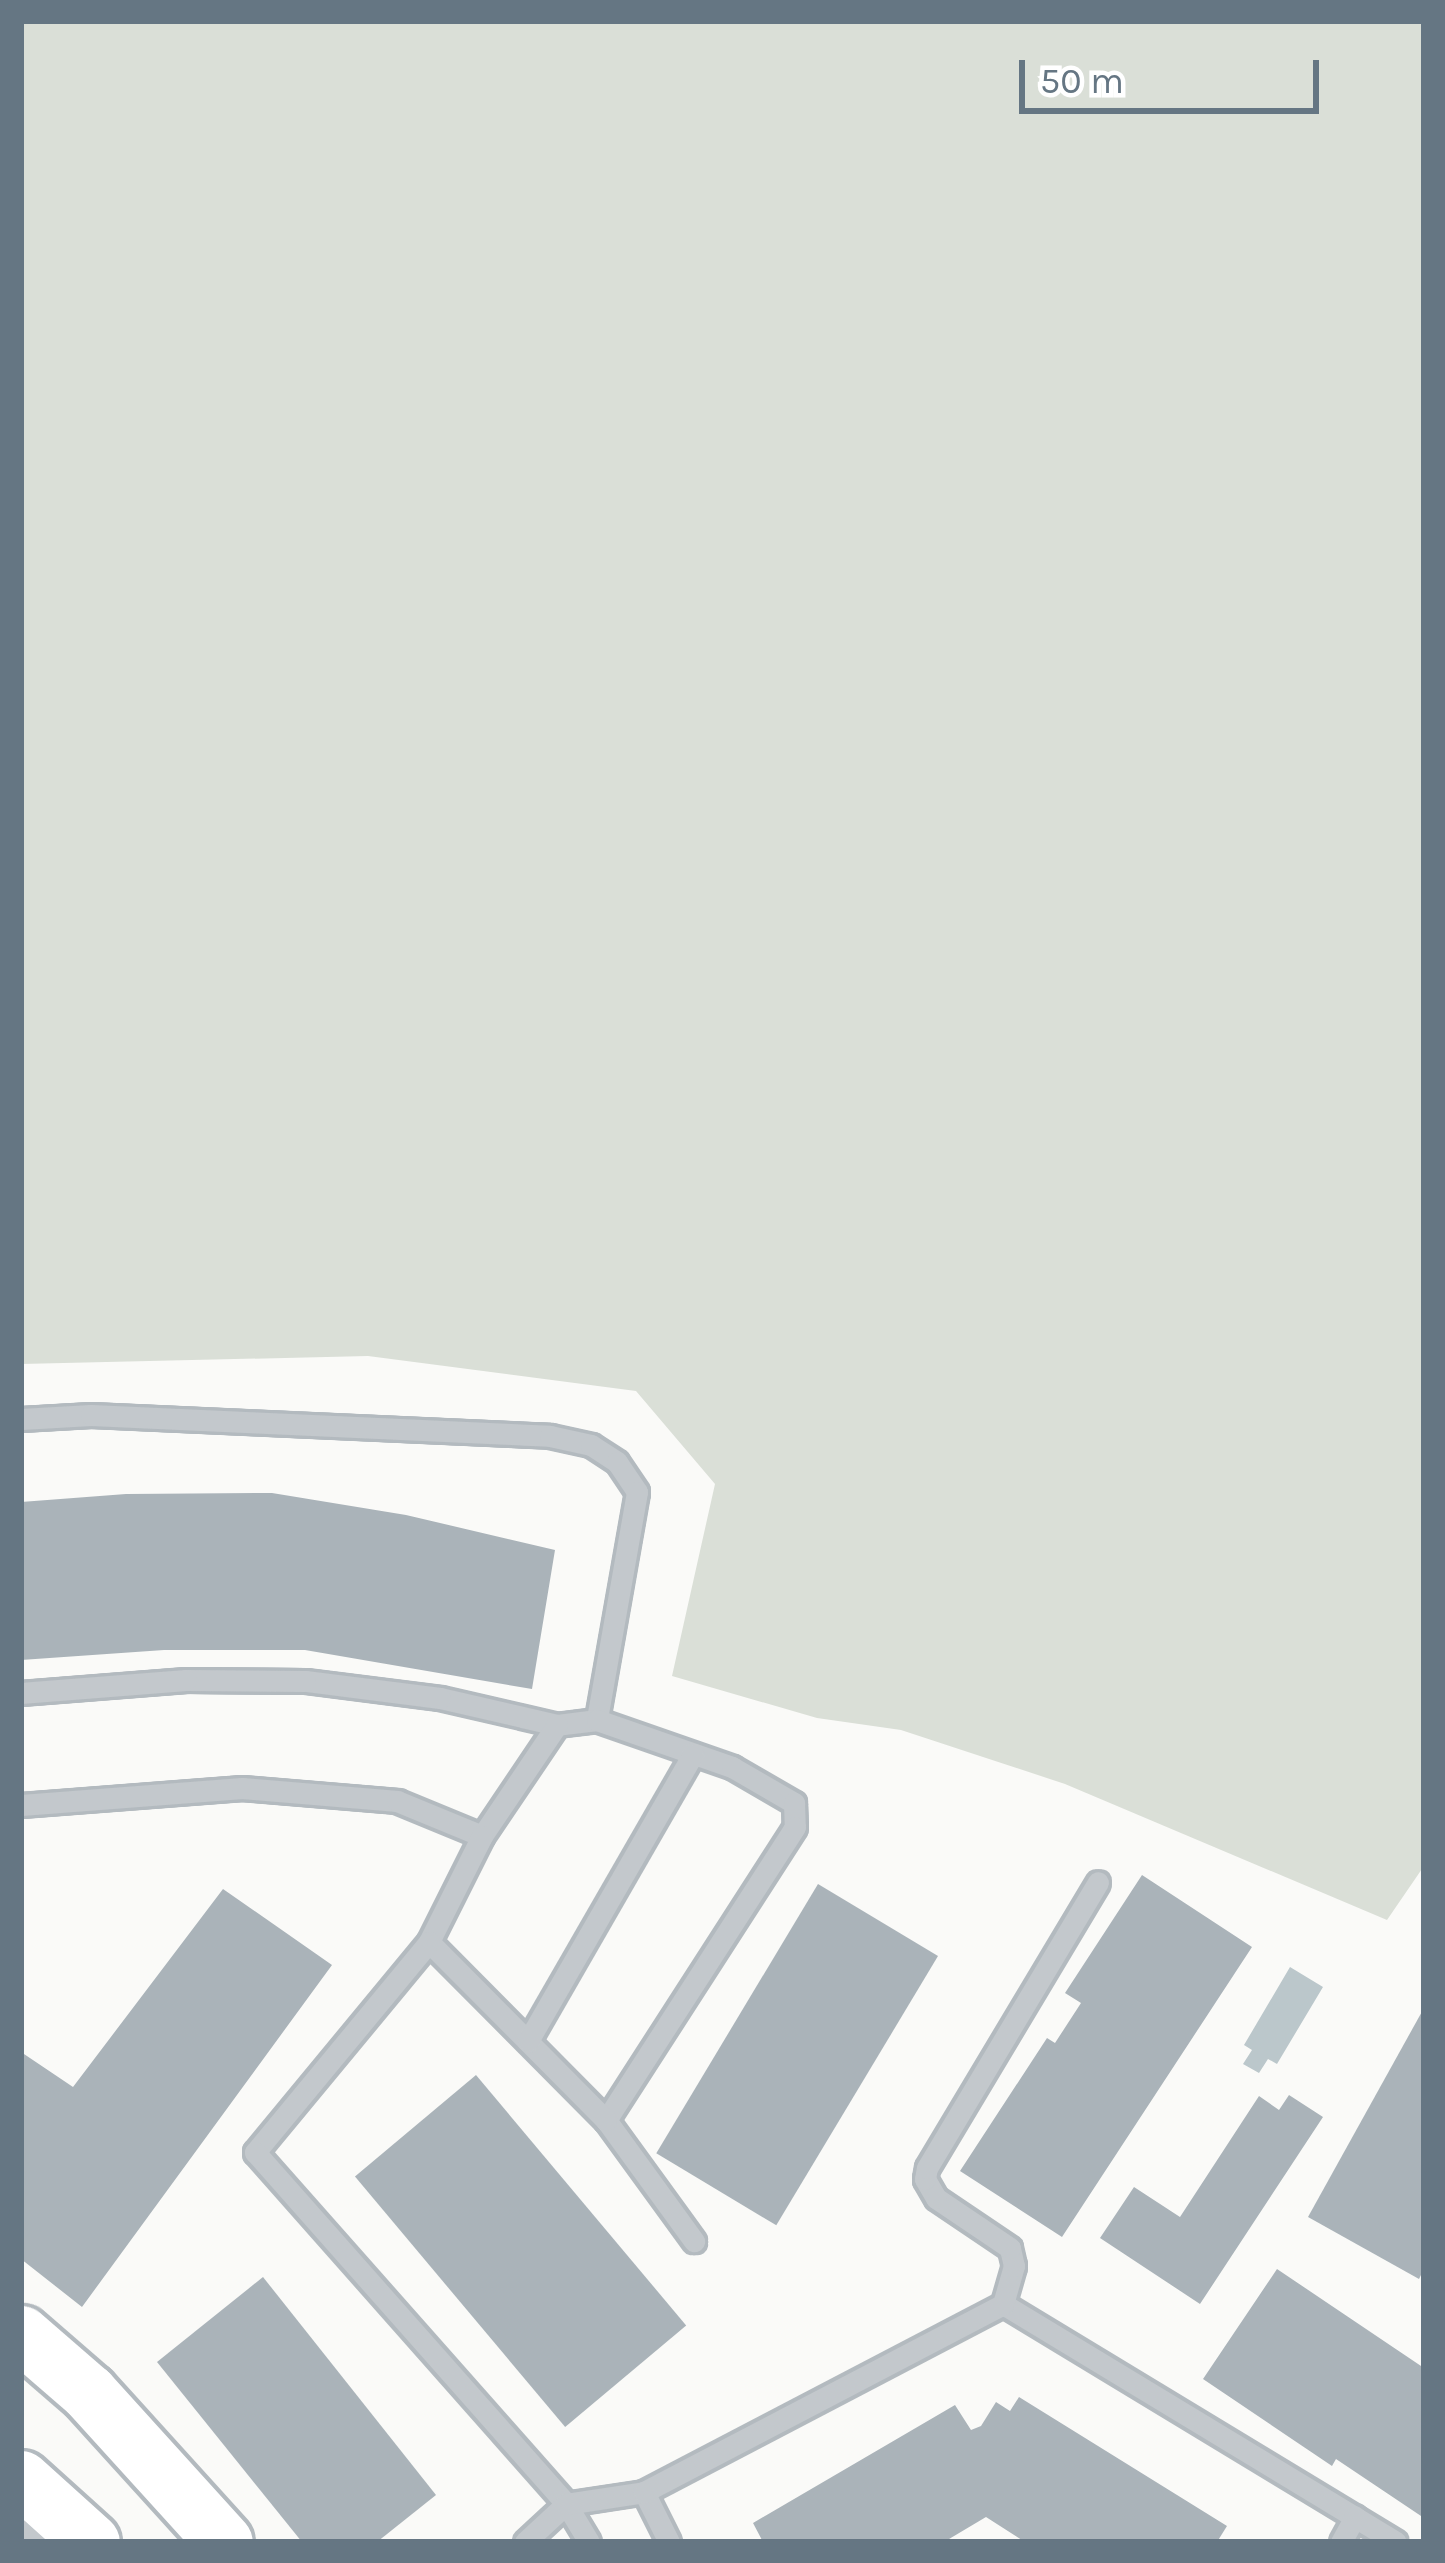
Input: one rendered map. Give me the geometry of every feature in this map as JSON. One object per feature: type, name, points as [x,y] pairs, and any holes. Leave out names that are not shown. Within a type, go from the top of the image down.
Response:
[{"type":"main road","points":[[21,2333],[88,2392],[224,2542]]},
{"type":"main road","points":[[21,2479],[92,2542]]},
{"type":"street","points":[[21,2512],[29,2542]]},
{"type":"lane","points":[[21,1419],[91,1415],[481,1431],[591,1444],[617,1462],[637,1492],[597,1720]]},
{"type":"lane","points":[[21,1693],[186,1680],[305,1681],[440,1698],[557,1725],[597,1720],[779,1790],[794,1803],[795,1827],[606,2120]]},
{"type":"lane","points":[[557,1725],[482,1836],[429,1942],[255,2152],[566,2504],[589,2542]]},
{"type":"lane","points":[[528,2042],[693,1754]]},
{"type":"lane","points":[[21,1805],[242,1788],[397,1802],[482,1836]]},
{"type":"lane","points":[[525,2542],[566,2504],[644,2492],[1003,2304],[1014,2266],[1010,2248],[936,2198],[925,2179],[927,2168],[1098,1882]]},
{"type":"lane","points":[[429,1942],[606,2120],[694,2241]]},
{"type":"lane","points":[[1003,2304],[1396,2542]]},
{"type":"lane","points":[[644,2492],[669,2542]]},
{"type":"lane","points":[[1341,2542],[1355,2518]]},
{"type":"shaded area","points":[[21,21],[1424,21],[1424,1866],[1387,1920],[1065,1784],[901,1730],[817,1718],[672,1676],[715,1484],[636,1391],[368,1356],[21,1364]]},
{"type":"shaded area","points":[[1290,1967],[1323,1987],[1277,2064],[1268,2059],[1259,2073],[1243,2064],[1252,2050],[1244,2045]]},
{"type":"building","points":[[272,1493],[406,1515],[555,1550],[532,1689],[305,1650],[164,1650],[21,1660],[21,1502],[126,1494]]},
{"type":"building","points":[[1142,1875],[1252,1947],[1062,2237],[960,2171],[1047,2038],[1055,2043],[1081,2003],[1065,1993]]},
{"type":"building","points":[[818,1884],[938,1956],[776,2225],[656,2153]]},
{"type":"building","points":[[223,1889],[332,1965],[82,2307],[21,2259],[21,2052],[73,2087]]},
{"type":"building","points":[[1424,2008],[1424,2269],[1419,2279],[1308,2217]]},
{"type":"building","points":[[476,2075],[686,2325],[565,2427],[355,2177]]},
{"type":"building","points":[[1289,2095],[1323,2117],[1200,2304],[1100,2238],[1134,2187],[1180,2217],[1259,2096],[1279,2110]]},
{"type":"building","points":[[1277,2269],[1424,2368],[1424,2518],[1336,2459],[1332,2466],[1203,2379]]},
{"type":"building","points":[[263,2277],[436,2495],[377,2542],[302,2542],[157,2362]]},
{"type":"building","points":[[1019,2397],[1227,2526],[1217,2542],[1025,2542],[986,2517],[944,2542],[763,2542],[753,2523],[955,2405],[971,2430],[981,2426],[996,2402],[1010,2411]]}]
